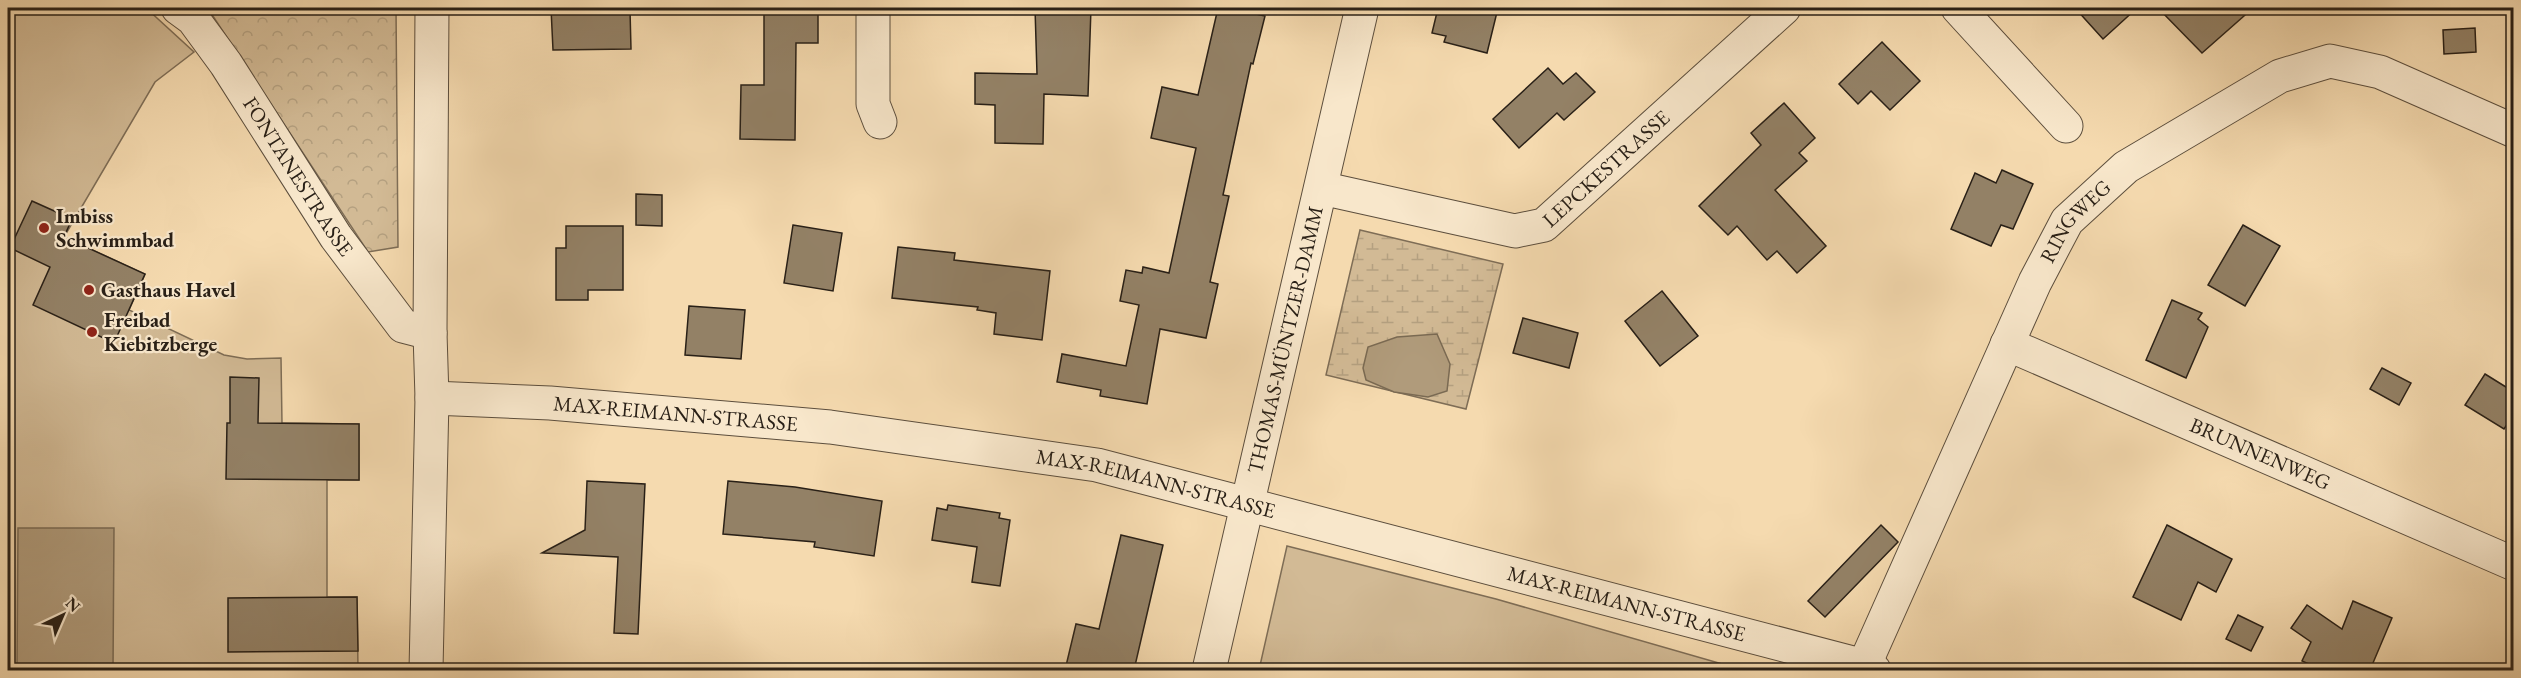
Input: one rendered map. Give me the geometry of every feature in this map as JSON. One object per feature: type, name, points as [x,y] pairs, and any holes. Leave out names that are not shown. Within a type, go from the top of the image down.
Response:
[{"type":"street","name":"FONTANESTRASSE","points":[[178,8],[193,19],[238,80],[336,237],[403,326],[430,333]]},
{"type":"street","points":[[426,670],[432,398],[430,333],[432,8]]},
{"type":"street","points":[[873,8],[873,104],[880,122]]},
{"type":"street","name":"THOMAS-MÜNTZER-DAMM","points":[[1209,670],[1246,504],[1280,372],[1362,8]]},
{"type":"street","name":"LEPCKESTRASSE","points":[[1321,188],[1515,231],[1544,225],[1784,8]]},
{"type":"street","points":[[1958,8],[2066,126]]},
{"type":"street","name":"RINGWEG","points":[[1869,668],[2035,282],[2067,221],[2126,167],[2280,76],[2330,61],[2379,72],[2514,131]]},
{"type":"street","name":"BRUNNENWEG","points":[[2007,344],[2514,564]]},
{"type":"street","name":"MAX-REIMANN-STRASSE","points":[[432,398],[550,403],[830,427],[1097,465],[1869,668]]},
{"type":"green space","name":"Freibad Kiebitzberge","points":[[8,8],[146,8],[194,52],[155,82],[64,237],[145,274],[129,310],[224,355],[247,359],[281,358],[282,423],[359,424],[359,480],[327,480],[327,597],[357,597],[358,670],[8,670]]},
{"type":"green space","points":[[204,8],[396,8],[398,247],[368,252],[211,13]]},
{"type":"green space","points":[[1360,230],[1503,264],[1466,409],[1326,375]]},
{"type":"green space","points":[[1287,546],[1496,599],[1743,670],[1259,670]]},
{"type":"shaded area","points":[[1437,334],[1450,364],[1447,391],[1428,397],[1394,392],[1366,380],[1363,368],[1368,347],[1397,337]]},
{"type":"shaded area","points":[[18,528],[114,528],[113,670],[17,670]]},
{"type":"building","points":[[551,8],[630,10],[631,49],[553,50]]},
{"type":"building","points":[[764,8],[818,8],[818,43],[796,43],[795,140],[740,139],[741,85],[764,85]]},
{"type":"building","points":[[1035,8],[1091,8],[1088,96],[1044,94],[1043,144],[995,143],[995,105],[975,104],[975,73],[1037,74]]},
{"type":"building","points":[[1218,8],[1265,16],[1253,64],[1251,63],[1223,195],[1229,196],[1210,282],[1218,284],[1206,338],[1160,329],[1147,404],[1100,396],[1101,390],[1057,382],[1062,354],[1126,366],[1139,305],[1120,301],[1126,270],[1142,273],[1143,267],[1169,273],[1196,148],[1151,138],[1162,87],[1198,95]]},
{"type":"building","points":[[1438,8],[1498,8],[1487,53],[1444,42],[1446,36],[1432,33]]},
{"type":"building","points":[[2075,8],[2137,8],[2103,39]]},
{"type":"building","points":[[2158,8],[2253,8],[2202,53]]},
{"type":"building","points":[[2475,28],[2476,52],[2444,54],[2443,30]]},
{"type":"building","points":[[1882,42],[1920,81],[1890,110],[1871,91],[1858,104],[1839,84]]},
{"type":"building","points":[[1548,68],[1563,84],[1576,73],[1595,92],[1564,120],[1557,113],[1519,148],[1493,119]]},
{"type":"building","points":[[1784,103],[1815,138],[1799,153],[1807,161],[1775,190],[1826,246],[1797,273],[1777,251],[1767,260],[1737,226],[1728,235],[1699,206],[1761,145],[1751,133]]},
{"type":"building","points":[[2002,170],[2033,184],[2013,229],[2001,225],[1991,246],[1951,229],[1975,173],[1996,183]]},
{"type":"building","points":[[636,194],[662,195],[662,226],[636,225]]},
{"type":"building","name":"Gasthaus Havel","points":[[32,201],[72,219],[64,237],[145,274],[114,343],[33,305],[50,267],[10,248]]},
{"type":"building","points":[[793,225],[842,233],[833,291],[784,283]]},
{"type":"building","points":[[2243,225],[2280,246],[2245,306],[2208,285]]},
{"type":"building","points":[[566,226],[623,226],[623,290],[588,290],[588,300],[556,300],[556,248],[566,248]]},
{"type":"building","points":[[898,247],[955,253],[954,260],[1050,271],[1042,340],[994,334],[996,313],[977,310],[978,307],[892,298]]},
{"type":"building","points":[[1662,291],[1698,336],[1660,366],[1625,321]]},
{"type":"building","points":[[2172,300],[2202,313],[2198,319],[2208,327],[2186,378],[2146,360]]},
{"type":"building","points":[[689,306],[745,310],[741,359],[685,355]]},
{"type":"building","points":[[1523,318],[1578,333],[1569,368],[1513,353]]},
{"type":"building","points":[[2382,368],[2411,383],[2399,405],[2370,389]]},
{"type":"building","points":[[2485,374],[2514,392],[2514,414],[2504,429],[2465,405]]},
{"type":"building","points":[[230,377],[259,378],[258,423],[359,424],[359,480],[226,479],[227,423],[230,423]]},
{"type":"building","points":[[587,481],[645,484],[638,634],[614,633],[618,557],[542,553],[585,530]]},
{"type":"building","points":[[728,481],[795,487],[882,501],[874,556],[814,547],[815,542],[723,534]]},
{"type":"building","points":[[948,505],[1000,513],[999,518],[1010,520],[1000,586],[972,582],[977,547],[932,540],[937,508],[947,510]]},
{"type":"building","points":[[1881,525],[1898,542],[1825,617],[1808,601]]},
{"type":"building","points":[[2167,525],[2232,559],[2216,592],[2198,582],[2181,620],[2133,597]]},
{"type":"building","points":[[1121,535],[1163,545],[1134,670],[1065,670],[1076,624],[1099,629]]},
{"type":"building","points":[[357,597],[358,651],[228,652],[228,598]]},
{"type":"building","points":[[2353,601],[2392,618],[2370,670],[2322,670],[2302,661],[2311,642],[2291,628],[2307,605],[2342,629]]},
{"type":"building","points":[[2238,615],[2263,627],[2251,651],[2226,639]]},
{"type":"place","name":"Imbiss Schwimmbad","points":[[44,228]]},
{"type":"place","name":"Gasthaus Havel","points":[[89,290]]},
{"type":"place","name":"Freibad Kiebitzberge","points":[[92,332]]}]
